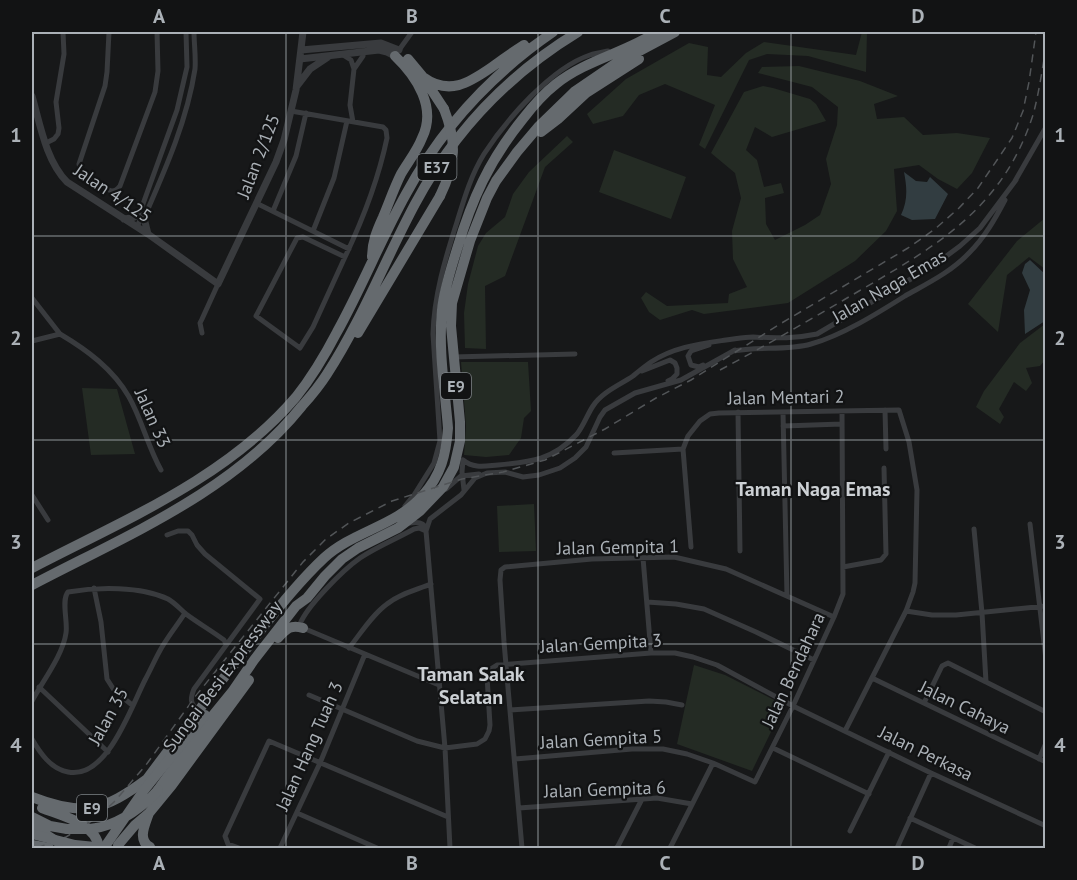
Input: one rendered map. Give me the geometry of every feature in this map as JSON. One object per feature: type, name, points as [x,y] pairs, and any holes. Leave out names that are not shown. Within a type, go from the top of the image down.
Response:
[{"type":"highway","name":"E37","points":[[32,585],[166,515],[202,493],[243,464],[278,434],[327,375],[362,313],[416,202],[458,137],[492,99],[523,71],[542,55],[578,32]]},
{"type":"highway","name":"Sungai Besi Expressway","points":[[32,817],[50,826],[67,829],[103,827],[125,817],[148,801],[296,606],[307,598],[342,559],[397,522],[422,497],[436,479],[444,456],[448,428],[441,337],[442,310],[447,280],[463,228],[480,185],[497,154],[530,110],[559,82],[575,71],[657,32]]},
{"type":"highway","name":"Sungai Besi Expressway","points":[[32,797],[50,804],[84,809],[98,807],[125,795],[147,778],[315,574],[355,538],[420,511],[443,487],[454,467],[460,441],[450,326],[452,303],[470,241],[496,181],[525,143],[574,92],[615,64],[675,32]]},
{"type":"highway","points":[[525,143],[558,119],[586,93],[630,64],[686,32]]},
{"type":"highway","points":[[423,77],[441,85],[463,85],[534,38],[551,33]]},
{"type":"highway","name":"E37","points":[[32,568],[191,484],[217,467],[281,413],[316,369],[405,195],[444,135],[500,74],[551,33]]},
{"type":"highway","points":[[346,342],[360,331],[440,196],[449,179],[453,160],[453,142],[444,109],[423,77],[406,57],[397,53]]},
{"type":"highway","points":[[372,263],[375,235],[399,179],[422,139],[427,121],[426,102],[423,95],[397,53]]},
{"type":"highway","points":[[559,82],[555,90],[556,98],[560,100],[574,92]]},
{"type":"highway","points":[[530,110],[540,105],[547,108],[547,114],[540,126]]},
{"type":"highway","points":[[118,845],[172,785],[307,598]]},
{"type":"highway","points":[[285,630],[293,626],[302,626],[298,616],[299,610]]},
{"type":"highway","points":[[209,732],[232,692]]},
{"type":"highway","points":[[32,834],[75,845],[104,849],[201,713]]},
{"type":"highway","points":[[135,825],[124,828],[121,826],[125,812],[147,778]]},
{"type":"highway","points":[[32,802],[88,828],[98,841],[99,849]]},
{"type":"highway","points":[[149,813],[142,833],[144,843],[150,847]]},
{"type":"highway","points":[[32,826],[62,846],[77,837],[79,823]]},
{"type":"highway","points":[[32,845],[49,849]]},
{"type":"street","points":[[46,143],[58,134],[59,128],[56,102],[64,54],[63,32]]},
{"type":"street","points":[[109,32],[105,86],[79,164],[81,172],[111,191],[117,190],[120,186],[155,92],[158,71],[157,32]]},
{"type":"street","points":[[140,220],[177,110],[187,67],[186,32]]},
{"type":"street","points":[[140,220],[170,158],[185,113],[195,67],[194,32]]},
{"type":"street","name":"Jalan 2/125","points":[[218,284],[276,162],[284,140],[297,86],[303,32]]},
{"type":"street","points":[[397,53],[412,32]]},
{"type":"street","points":[[301,50],[381,43],[397,53]]},
{"type":"street","points":[[450,849],[445,748],[426,531],[425,527],[416,522],[397,522],[434,463],[440,441],[433,334],[434,309],[451,240],[468,188],[483,155],[504,126],[525,102],[573,63],[591,54],[624,49]]},
{"type":"street","points":[[300,59],[380,51],[397,53]]},
{"type":"street","points":[[313,231],[334,177],[350,121],[354,69],[351,60],[341,54]]},
{"type":"street","points":[[297,86],[310,69],[331,55]]},
{"type":"street","points":[[354,69],[363,56]]},
{"type":"street","name":"Jalan 4/125","points":[[32,96],[46,143],[59,174],[67,182],[124,219],[140,220],[148,234],[218,284]]},
{"type":"street","points":[[340,119],[350,105]]},
{"type":"street","points":[[291,111],[383,127],[387,134],[374,188],[349,249],[313,327],[300,348],[256,316],[297,238],[303,237],[345,257]]},
{"type":"street","points":[[273,211],[296,156],[306,113]]},
{"type":"street","name":"Jalan Naga Emas","points":[[727,340],[691,351],[688,356],[689,362],[699,367],[735,350],[809,345],[832,336],[927,285],[953,268],[980,241],[1046,128]]},
{"type":"street","name":"Jalan Naga Emas","points":[[465,462],[476,467],[526,463],[553,454],[577,433],[593,405],[605,394],[667,352],[690,345],[751,337],[800,338],[817,334],[933,266],[960,246],[980,228],[1016,180]]},
{"type":"street","points":[[256,203],[349,249]]},
{"type":"street","points":[[124,219],[140,220],[148,234]]},
{"type":"street","points":[[202,333],[200,323],[218,284]]},
{"type":"street","name":"Jalan 33","points":[[32,298],[60,334],[87,350],[123,387],[161,470]]},
{"type":"street","points":[[32,341],[60,334]]},
{"type":"street","name":"Jalan Naga Emas","points":[[462,476],[505,472],[523,477],[539,476],[560,468],[575,458],[585,447],[605,410],[635,393],[681,380],[735,350]]},
{"type":"street","points":[[453,357],[575,354]]},
{"type":"street","name":"Jalan Naga Emas","points":[[633,376],[663,362],[670,360],[675,363],[677,374],[672,379],[651,388]]},
{"type":"street","points":[[885,410],[886,449]]},
{"type":"street","name":"Jalan Mentari 2","points":[[683,449],[688,436],[700,421],[710,414],[719,412],[899,410],[909,442],[917,490],[915,583],[906,611]]},
{"type":"street","name":"Jalan Bendahara","points":[[755,782],[793,706],[843,594],[842,411]]},
{"type":"street","points":[[738,412],[740,550]]},
{"type":"street","points":[[783,412],[787,596]]},
{"type":"street","points":[[783,426],[842,424]]},
{"type":"street","points":[[460,441],[461,454],[465,462],[462,476],[464,490]]},
{"type":"street","points":[[614,453],[683,449],[691,547]]},
{"type":"street","points":[[843,567],[881,560],[886,554],[884,468]]},
{"type":"street","points":[[426,531],[430,519],[461,495],[475,478],[487,473]]},
{"type":"street","points":[[410,523],[462,476]]},
{"type":"street","points":[[32,495],[48,520]]},
{"type":"street","points":[[1030,525],[1042,607],[1046,660]]},
{"type":"street","points":[[426,531],[419,528],[414,529],[359,559],[321,594],[303,617],[302,626],[439,685]]},
{"type":"street","points":[[974,529],[986,682]]},
{"type":"street","points":[[166,535],[188,531],[205,554],[260,599],[194,689],[190,698],[192,704],[201,713]]},
{"type":"street","name":"Jalan Gempita 1","points":[[506,664],[500,579],[501,570],[510,566],[591,559],[674,557],[726,569],[834,617]]},
{"type":"street","points":[[643,558],[651,653]]},
{"type":"street","points":[[349,648],[386,605],[397,597],[430,584]]},
{"type":"street","points":[[32,701],[62,646],[66,633],[65,595],[68,592],[94,588],[122,589],[158,595],[176,604],[224,640],[226,644]]},
{"type":"street","points":[[94,588],[101,622],[107,679],[114,690],[132,705]]},
{"type":"street","points":[[647,603],[675,604],[704,609],[814,660]]},
{"type":"street","points":[[846,731],[906,611],[932,615],[956,615],[1042,607]]},
{"type":"street","name":"Jalan 35","points":[[32,739],[56,768],[71,773],[88,770],[108,752],[162,647],[186,613]]},
{"type":"street","name":"Jalan Gempita 3","points":[[506,664],[675,653],[717,665],[793,706]]},
{"type":"street","name":"Jalan Hang Tuah 3","points":[[280,849],[320,763],[364,654]]},
{"type":"street","points":[[309,695],[417,741],[445,748],[477,744],[485,739],[490,725],[487,676],[489,670],[497,664],[506,664],[522,849]]},
{"type":"street","points":[[924,703],[942,666],[950,664],[1046,712]]},
{"type":"street","name":"Jalan Cahaya","points":[[872,678],[1042,761]]},
{"type":"street","points":[[39,687],[108,752]]},
{"type":"street","points":[[510,710],[649,701],[682,705]]},
{"type":"street","name":"Jalan Perkasa","points":[[793,706],[1046,826]]},
{"type":"street","points":[[239,849],[228,844],[225,836],[269,741],[448,817]]},
{"type":"street","points":[[1042,761],[1046,743]]},
{"type":"street","points":[[773,748],[868,794]]},
{"type":"street","name":"Jalan Gempita 5","points":[[515,759],[654,749],[687,754],[755,782]]},
{"type":"street","points":[[850,831],[889,752]]},
{"type":"street","points":[[670,849],[712,763]]},
{"type":"street","points":[[897,849],[931,773]]},
{"type":"street","name":"Jalan Gempita 6","points":[[519,808],[662,798],[692,804]]},
{"type":"street","points":[[616,849],[642,799]]},
{"type":"street","points":[[297,813],[377,849]]},
{"type":"street","points":[[910,818],[975,849]]},
{"type":"street","points":[[949,849],[953,838]]},
{"type":"shaded area","points":[[862,32],[867,32],[866,72],[808,56],[767,54],[749,60],[705,149],[699,145],[715,105],[665,84],[639,95],[623,116],[593,124],[587,114],[626,79],[689,43],[708,47],[707,75],[721,77],[746,53],[764,42],[856,55]]},
{"type":"shaded area","points":[[799,66],[860,81],[898,96],[874,104],[877,119],[904,117],[923,135],[957,133],[990,138],[972,173],[957,189],[919,165],[894,169],[897,211],[886,231],[855,261],[788,303],[704,314],[692,310],[660,320],[649,312],[641,298],[646,292],[667,306],[728,303],[729,294],[747,287],[733,259],[732,231],[741,198],[735,173],[711,153],[744,92],[763,86],[810,99],[816,104],[826,121],[772,137],[755,127],[746,150],[757,160],[764,187],[781,183],[784,193],[765,198],[766,224],[775,240],[820,215],[831,184],[826,159],[837,125],[838,107],[812,87],[758,73],[762,67]]},
{"type":"shaded area","points":[[567,136],[573,142],[545,167],[505,276],[485,286],[486,349],[465,348],[464,313],[468,284],[478,246],[486,233],[505,217],[513,194],[529,172]]},
{"type":"shaded area","points":[[614,150],[686,177],[671,219],[599,192]]},
{"type":"shaded area","points":[[904,172],[916,181],[927,182],[930,177],[948,194],[935,219],[912,220],[901,215],[906,194]]},
{"type":"shaded area","points":[[1045,218],[1045,269],[1029,257],[1007,275],[998,332],[968,304],[1017,241]]},
{"type":"shaded area","points":[[1030,260],[1045,274],[1043,307],[1045,321],[1025,334],[1024,310],[1030,290],[1022,273],[1025,264]]},
{"type":"shaded area","points":[[1045,324],[1045,360],[1040,366],[1026,368],[1032,383],[1026,391],[1014,382],[999,409],[1004,417],[1000,424],[976,407],[984,391],[1020,343]]},
{"type":"shaded area","points":[[461,362],[528,362],[531,411],[524,418],[521,438],[509,455],[486,457],[464,455],[466,426]]},
{"type":"shaded area","points":[[82,388],[117,389],[135,454],[91,455]]},
{"type":"shaded area","points":[[534,504],[536,551],[499,552],[497,506]]},
{"type":"shaded area","points":[[694,665],[725,675],[784,705],[752,771],[677,744]]},
{"type":"railway","points":[[37,848],[66,837],[98,817],[114,802],[146,765],[195,697],[303,562],[326,539],[349,523],[392,501],[462,479],[503,472],[545,460],[691,380],[908,248],[935,229],[978,188],[1012,138],[1023,111],[1036,32]]},
{"type":"railway","points":[[720,370],[888,274],[941,240],[964,221],[986,199],[1004,175],[1020,147],[1033,115],[1046,48]]},
{"type":"district","name":"Taman Naga Emas","points":[[813,489]]},
{"type":"district","name":"Taman Salak Selatan","points":[[471,686]]}]
